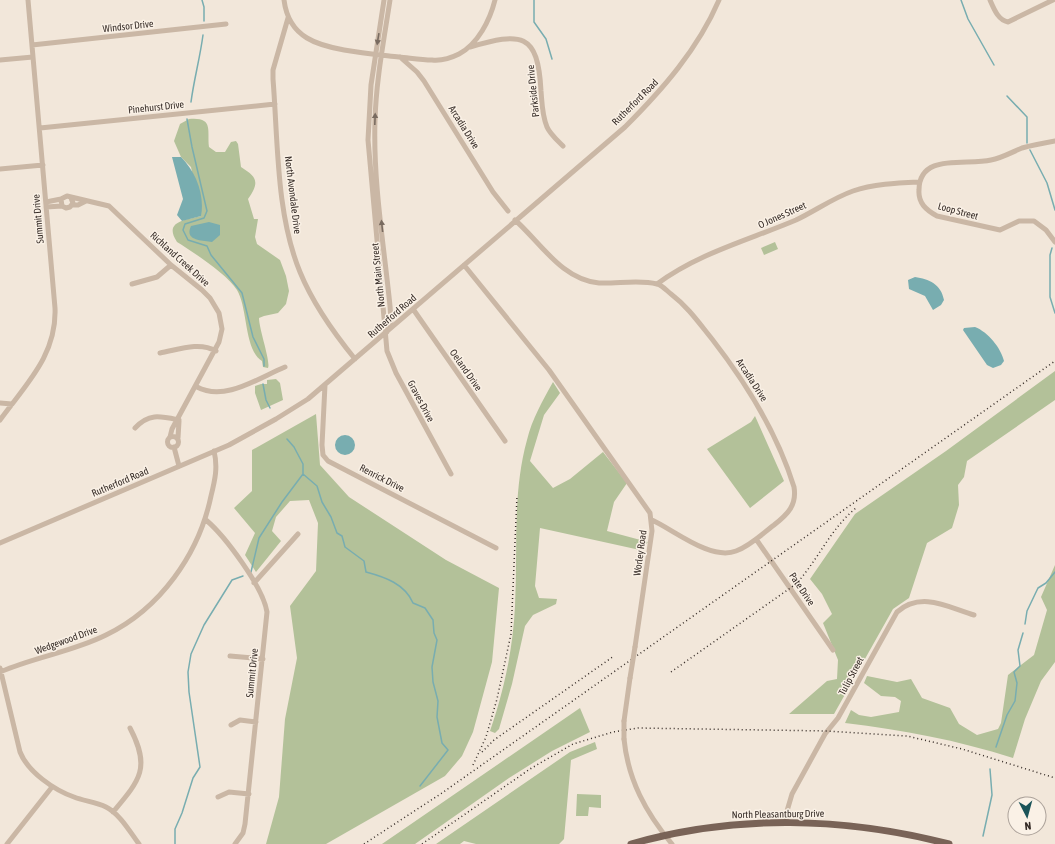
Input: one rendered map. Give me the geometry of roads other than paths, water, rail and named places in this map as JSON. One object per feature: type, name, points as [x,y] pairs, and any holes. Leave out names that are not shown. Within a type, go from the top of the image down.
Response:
[{"type":"main road","name":"North Pleasantburg Drive","points":[[631,844],[665,835],[708,827],[786,822],[827,823],[908,833],[949,844]]},
{"type":"street","name":"Summit Drive","points":[[0,420],[43,362],[55,328],[40,128],[28,0]]},
{"type":"street","points":[[284,0],[288,18]]},
{"type":"street","name":"North Main Street","points":[[384,0],[375,122],[377,179],[391,320],[386,333]]},
{"type":"street","name":"North Main Street","points":[[386,333],[368,140],[370,104],[390,0]]},
{"type":"street","points":[[470,47],[486,24],[496,0]]},
{"type":"street","name":"Rutherford Road","points":[[0,543],[214,451],[276,419],[308,399],[625,127],[654,97],[688,56],[706,27],[719,0]]},
{"type":"street","points":[[990,0],[1002,20],[1008,22],[1053,0]]},
{"type":"street","name":"Parkside Drive","points":[[288,18],[300,33],[318,44],[400,57],[433,60],[453,56],[470,47],[494,39],[510,38],[522,40],[532,48],[540,64],[544,117],[550,133],[563,146]]},
{"type":"street","name":"North Avondale Drive","points":[[288,18],[273,70],[282,196],[286,227],[293,253],[316,305],[335,335],[355,359]]},
{"type":"street","name":"Windsor Drive","points":[[32,45],[226,24]]},
{"type":"street","points":[[0,60],[33,57]]},
{"type":"street","name":"Arcadia Drive","points":[[400,57],[417,72],[424,81],[493,192],[508,211]]},
{"type":"street","name":"Pinehurst Drive","points":[[40,128],[275,104]]},
{"type":"street","points":[[920,182],[924,172],[933,166],[946,163],[989,161],[1023,148],[1055,141]]},
{"type":"street","points":[[0,169],[43,165]]},
{"type":"street","points":[[371,180],[377,179]]},
{"type":"street","name":"Loop Street","points":[[920,182],[918,190],[921,202],[927,211],[937,216],[1000,230],[1020,221],[1034,221],[1046,230],[1055,242]]},
{"type":"street","name":"O Jones Street","points":[[657,284],[686,265],[798,219],[853,191],[873,186],[920,182]]},
{"type":"street","name":"Richland Creek Drive","points":[[46,204],[67,196],[86,201],[98,202],[109,206],[171,265],[202,290],[210,298],[219,313],[222,329],[216,351],[179,420],[172,429],[170,437]]},
{"type":"street","points":[[71,198],[72,205]]},
{"type":"street","points":[[61,199],[62,206]]},
{"type":"street","name":"Richland Creek Drive","points":[[46,204],[68,208],[72,205],[78,205],[86,201]]},
{"type":"street","points":[[515,220],[549,255],[577,276],[599,282],[657,284]]},
{"type":"street","points":[[132,284],[156,276],[171,265]]},
{"type":"street","name":"Worley Road","points":[[464,265],[551,373],[644,503],[652,520],[652,531],[624,721],[624,739],[627,764],[634,786],[644,805],[672,844]]},
{"type":"street","name":"Arcadia Drive","points":[[652,520],[700,546],[723,553],[735,552],[756,539],[785,516],[793,506],[795,493],[791,477],[766,420],[731,363],[687,308],[657,284]]},
{"type":"street","name":"Oeland Drive","points":[[413,309],[505,441]]},
{"type":"street","name":"Graves Drive","points":[[386,333],[387,351],[396,373],[451,474]]},
{"type":"street","points":[[160,353],[195,346],[210,348],[216,351]]},
{"type":"street","points":[[197,386],[212,392],[228,391],[285,367]]},
{"type":"street","name":"Renrick Drive","points":[[325,385],[322,445],[323,454],[328,461],[496,548]]},
{"type":"street","points":[[0,403],[12,404]]},
{"type":"street","points":[[135,428],[142,420],[149,418],[162,417],[179,420]]},
{"type":"street","name":"Richland Creek Drive","points":[[174,447],[178,444],[179,420]]},
{"type":"street","points":[[178,438],[170,437],[168,443],[171,447],[174,447],[179,466]]},
{"type":"street","name":"Wedgewood Drive","points":[[0,671],[89,643],[114,631],[132,619],[156,598],[178,574],[191,552],[206,520],[216,476],[217,464],[214,451]]},
{"type":"street","name":"Summit Drive","points":[[206,520],[225,538],[254,583],[266,606],[267,612],[243,832],[235,844]]},
{"type":"street","points":[[254,583],[298,534]]},
{"type":"street","name":"Pate Drive","points":[[756,539],[832,650]]},
{"type":"street","name":"Tulip Street","points":[[786,822],[787,811],[792,794],[825,734],[838,718],[897,612],[909,603],[924,600],[974,615]]},
{"type":"street","points":[[230,656],[263,659]]},
{"type":"street","points":[[0,671],[23,758],[52,787],[72,797],[98,804],[113,812],[139,844]]},
{"type":"street","points":[[231,725],[240,720],[256,722]]},
{"type":"street","points":[[113,812],[136,782],[141,771],[141,754],[130,728]]},
{"type":"street","points":[[7,844],[52,787]]},
{"type":"street","points":[[218,797],[229,792],[248,794]]},
{"type":"water","points":[[172,157],[181,157],[195,177],[202,200],[201,216],[182,221],[177,215],[183,199]]},
{"type":"water","points":[[209,222],[220,225],[220,235],[212,242],[195,239],[190,235],[189,231],[191,226]]},
{"type":"water","points":[[915,277],[930,281],[937,286],[944,300],[941,305],[933,310],[925,296],[909,289],[908,280]]},
{"type":"water","points":[[975,327],[985,333],[997,346],[1004,361],[1001,365],[993,368],[987,365],[963,330],[964,328]]},
{"type":"water","points":[[345,435],[352,438],[355,445],[352,452],[345,455],[338,452],[335,445],[338,438]]},
{"type":"waterway","points":[[202,0],[204,7],[204,21]]},
{"type":"waterway","points":[[534,0],[534,22],[546,39],[552,59]]},
{"type":"waterway","points":[[961,0],[968,19],[994,65]]},
{"type":"waterway","points":[[191,102],[203,35]]},
{"type":"waterway","points":[[1007,96],[1027,117],[1027,143]]},
{"type":"waterway","points":[[187,119],[207,211],[204,218],[185,224],[183,230],[188,240],[207,246],[211,255],[242,293],[253,337],[264,359],[264,366]]},
{"type":"waterway","points":[[1030,150],[1047,183],[1055,210]]},
{"type":"waterway","points":[[1052,248],[1050,255],[1050,297],[1055,313]]},
{"type":"waterway","points":[[263,384],[266,400],[270,408]]},
{"type":"waterway","points":[[251,572],[259,538],[282,502],[303,474],[303,464],[294,447],[287,439]]},
{"type":"waterway","points":[[303,474],[317,486],[322,502],[331,517],[337,533],[342,536],[345,547],[364,561],[366,572],[380,576],[400,586],[413,603],[425,608],[433,620],[434,633],[437,640],[432,667],[433,682],[438,701],[437,717],[442,743],[448,750],[420,786]]},
{"type":"waterway","points":[[1025,624],[1027,611],[1038,588],[1046,583],[1055,572]]},
{"type":"waterway","points":[[175,844],[175,829],[182,813],[193,778],[200,767],[189,692],[188,672],[191,654],[204,625],[232,580],[243,576]]},
{"type":"waterway","points":[[996,747],[1007,715],[1015,701],[1017,683],[1014,672],[1020,666],[1018,650],[1023,633]]},
{"type":"waterway","points":[[983,836],[992,795],[990,769]]},
{"type":"railway","points":[[364,844],[442,793],[1055,361]]},
{"type":"railway","points":[[473,765],[486,737],[497,699],[511,634],[517,496]]},
{"type":"railway","points":[[671,672],[796,584],[839,525],[856,508]]},
{"type":"railway","points":[[482,752],[494,740],[614,656]]},
{"type":"railway","points":[[422,844],[530,769],[573,744],[613,732],[638,728],[827,731],[907,736],[962,749],[1055,778]]}]
